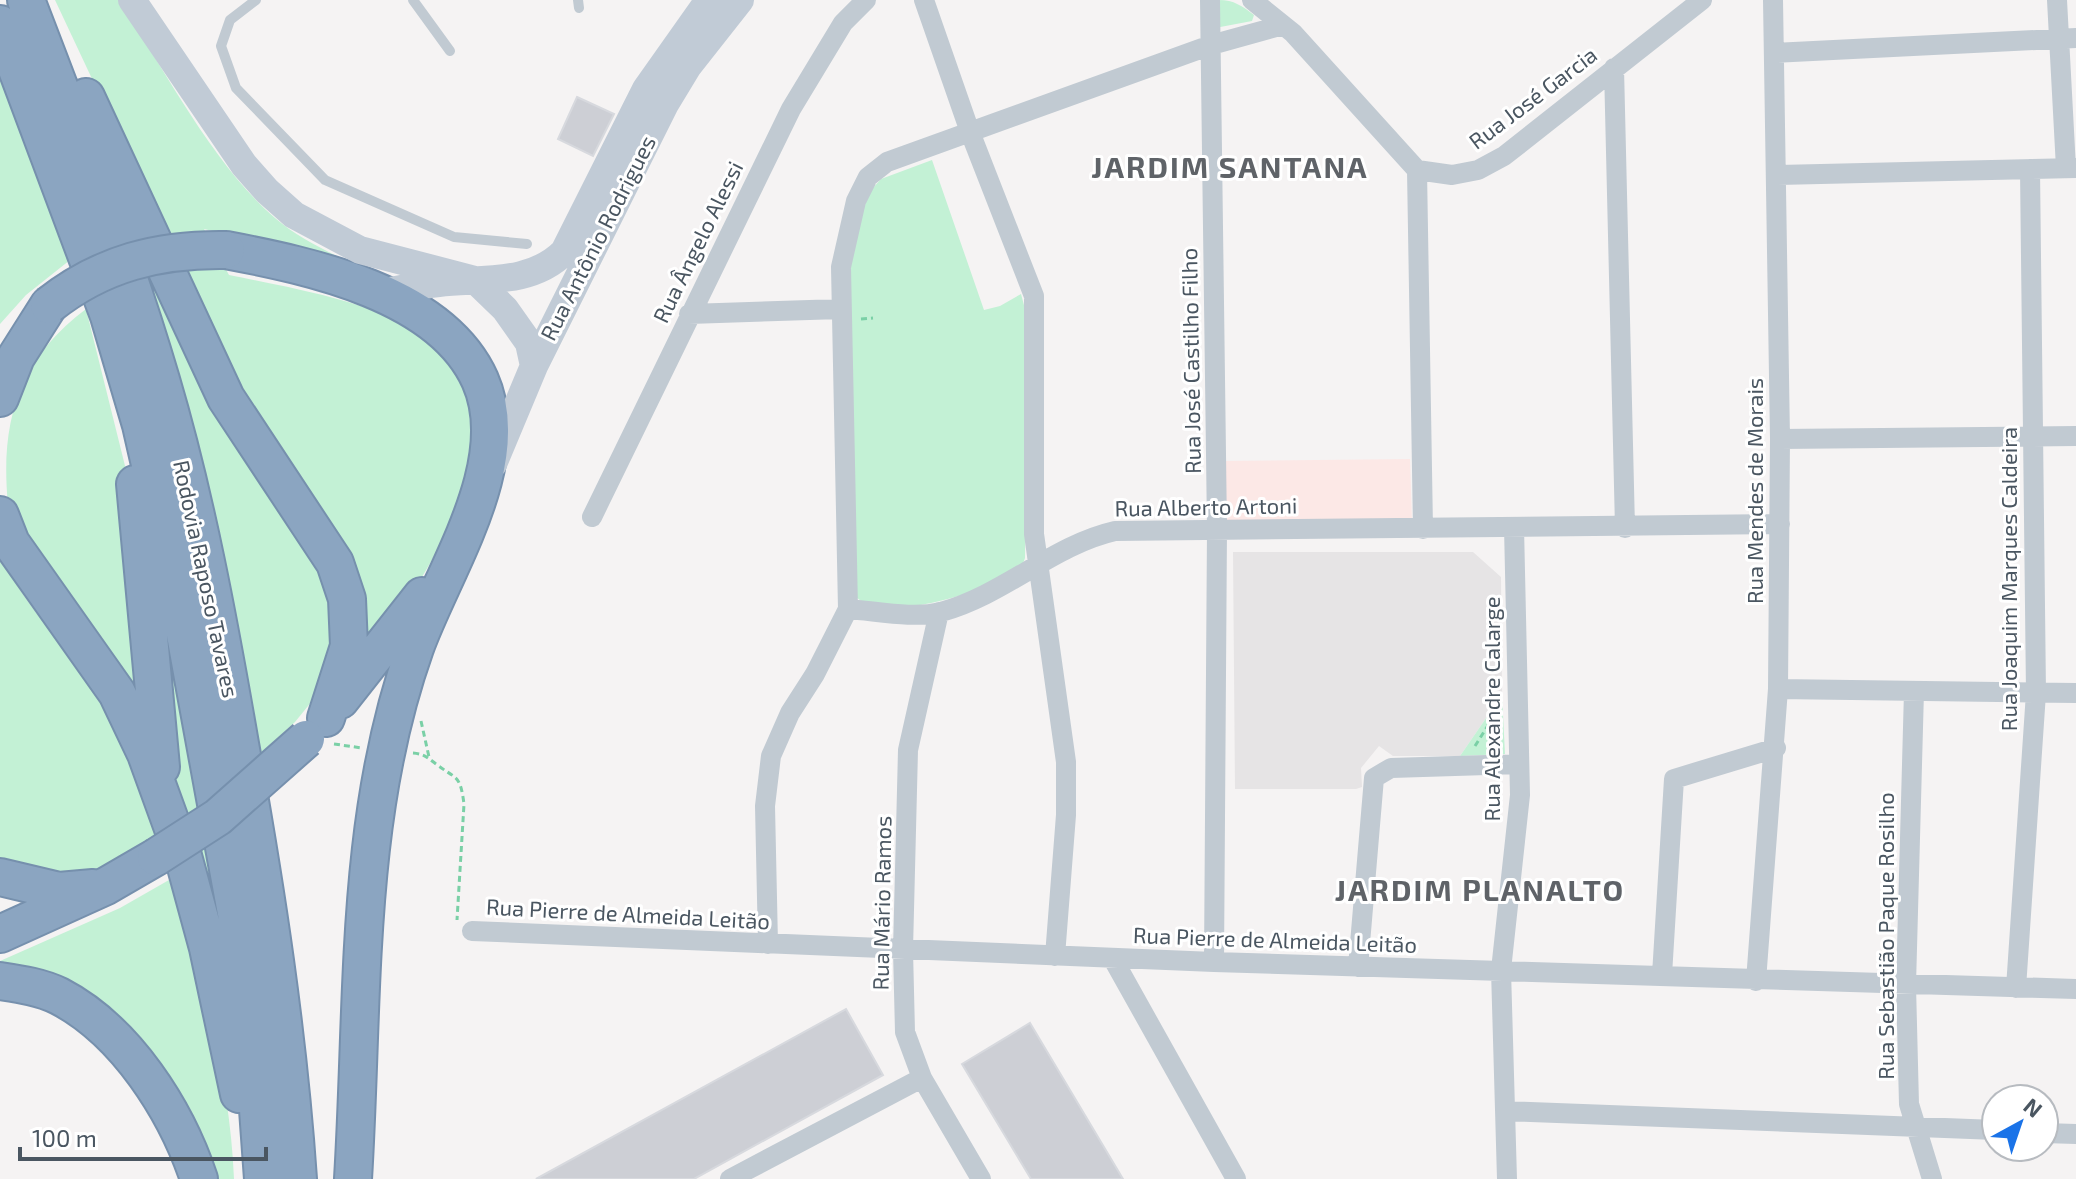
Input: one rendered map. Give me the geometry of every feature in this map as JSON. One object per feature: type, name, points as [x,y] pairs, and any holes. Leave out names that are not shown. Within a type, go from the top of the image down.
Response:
[{"type":"highway","name":"Rodovia Raposo Tavares","points":[[26,0],[80,140],[161,380],[202,543],[230,685],[280,981],[298,1179]]},
{"type":"highway","points":[[42,0],[226,398],[335,563],[347,599],[349,646],[316,728]]},
{"type":"highway","name":"Rodovia Raposo Tavares","points":[[0,24],[90,262],[141,425],[170,552],[229,858],[257,1057],[263,1179]]},
{"type":"highway","points":[[0,355],[49,305],[75,284],[107,268],[160,254],[226,250],[282,261],[377,293],[422,315],[446,333],[480,379],[489,409],[490,443],[481,491],[415,649],[386,751],[368,850],[353,1179]]},
{"type":"highway","points":[[0,398],[16,357],[49,305]]},
{"type":"highway","points":[[120,359],[139,525],[162,799]]},
{"type":"highway","points":[[0,515],[11,543],[117,693],[183,856],[237,1075],[244,1179]]},
{"type":"highway","points":[[0,934],[106,886],[218,817],[316,728],[407,619],[457,545]]},
{"type":"highway","points":[[0,877],[59,891],[106,886]]},
{"type":"highway","points":[[0,981],[58,996],[113,1037],[163,1103],[199,1179]]},
{"type":"street","points":[[132,0],[244,165],[294,215],[360,250],[475,280],[505,309],[529,343],[534,366]]},
{"type":"street","name":"Rua Antônio Rodrigues","points":[[377,293],[506,279],[551,264],[564,252],[646,89],[709,0]]},
{"type":"street","name":"Rua Antônio Rodrigues","points":[[481,491],[534,366],[665,104],[688,66],[740,0]]},
{"type":"street","name":"Rua Ângelo Alessi","points":[[592,517],[791,109],[843,23],[866,0]]},
{"type":"street","points":[[924,0],[970,132],[1034,296],[1034,534],[1066,762],[1066,815],[1055,956]]},
{"type":"street","name":"Rua José Castilho Filho","points":[[1210,0],[1217,529],[1214,962]]},
{"type":"street","points":[[1252,0],[1283,25],[1417,170],[1423,529]]},
{"type":"street","name":"Rua José Garcia","points":[[1417,170],[1452,175],[1478,170],[1504,156],[1702,0]]},
{"type":"street","name":"Rua Mendes de Morais","points":[[1756,981],[1776,748],[1778,689],[1780,439],[1773,0]]},
{"type":"street","points":[[1778,175],[2071,168],[2068,38],[2057,0]]},
{"type":"street","points":[[768,944],[765,806],[771,756],[790,713],[815,674],[848,609],[841,267],[847,231],[868,177],[887,162],[1211,45],[1283,25]]},
{"type":"street","points":[[1775,53],[2068,38]]},
{"type":"street","points":[[1614,68],[1625,528]]},
{"type":"street","name":"Rua Joaquim Marques Caldeira","points":[[2016,988],[2036,693],[2030,169]]},
{"type":"street","points":[[689,314],[841,309]]},
{"type":"street","points":[[1780,439],[2076,436]]},
{"type":"street","name":"Rua Alberto Artoni","points":[[848,609],[939,612],[1003,586],[1096,535],[1115,531],[1780,524]]},
{"type":"street","name":"Rua Alexandre Calarge","points":[[1507,1179],[1501,970],[1520,795],[1514,527]]},
{"type":"street","name":"Rua Mário Ramos","points":[[939,612],[908,750],[903,950],[905,1032],[922,1078],[981,1179]]},
{"type":"street","points":[[1778,689],[2076,693]]},
{"type":"street","name":"Rua Sebastião Paque Rosilho","points":[[1914,691],[1906,985],[1909,1104],[1932,1179]]},
{"type":"street","points":[[1662,975],[1674,779],[1776,748]]},
{"type":"street","points":[[1358,967],[1374,778],[1391,768],[1519,764]]},
{"type":"street","name":"Rua Pierre de Almeida Leitão","points":[[472,931],[1113,959],[2076,989]]},
{"type":"street","points":[[1113,959],[1236,1179]]},
{"type":"street","points":[[730,1179],[922,1078]]},
{"type":"street","points":[[1507,1111],[1980,1129]]},
{"type":"lane","points":[[256,0],[230,20],[221,46],[236,88],[325,180],[454,237],[527,244]]},
{"type":"lane","points":[[413,0],[450,51]]},
{"type":"path","points":[[1462,766],[1517,680]]},
{"type":"path","points":[[316,728],[386,751],[429,757],[438,766],[451,770],[461,787],[464,804],[456,920],[463,928],[472,931]]},
{"type":"shaded area","points":[[1410,459],[1412,523],[1225,525],[1224,461]]},
{"type":"shaded area","points":[[1233,552],[1473,552],[1501,577],[1502,695],[1460,756],[1393,756],[1379,746],[1361,768],[1362,787],[1356,789],[1235,789]]},
{"type":"green space","points":[[55,0],[119,0],[172,86],[231,172],[253,197],[292,231],[349,262],[204,229],[229,275],[331,297],[406,324],[435,345],[464,386],[479,433],[477,452],[456,512],[422,577],[364,658]]},
{"type":"green space","points":[[1219,0],[1242,6],[1254,15],[1252,21],[1215,28]]},
{"type":"green space","points":[[0,79],[70,260],[26,295],[0,324]]},
{"type":"green space","points":[[932,160],[984,310],[1000,306],[1021,294],[1028,320],[1025,558],[1019,568],[1006,577],[969,593],[928,604],[893,608],[861,601],[856,597],[849,274],[858,220],[872,189],[881,179]]},
{"type":"green space","points":[[117,191],[322,562],[339,613],[321,690],[295,722],[259,755]]},
{"type":"green space","points":[[86,309],[182,695],[225,945],[8,505],[7,447],[18,395],[44,349]]},
{"type":"green space","points":[[0,554],[31,606],[81,670],[102,704],[129,759],[158,835],[90,875],[0,871]]},
{"type":"green space","points":[[1502,695],[1505,754],[1460,756]]},
{"type":"green space","points":[[169,880],[193,953],[212,1028],[227,1103],[234,1179],[205,1179],[150,1069],[0,973],[0,961],[120,908]]},
{"type":"building","points":[[577,97],[614,114],[593,156],[558,139]]},
{"type":"building","points":[[846,1009],[883,1075],[694,1179],[536,1179]]},
{"type":"building","points":[[1030,1023],[1123,1179],[1031,1179],[962,1064]]},
{"type":"district","name":"JARDIM SANTANA","points":[[1230,168]]},
{"type":"district","name":"JARDIM PLANALTO","points":[[1480,891]]}]
